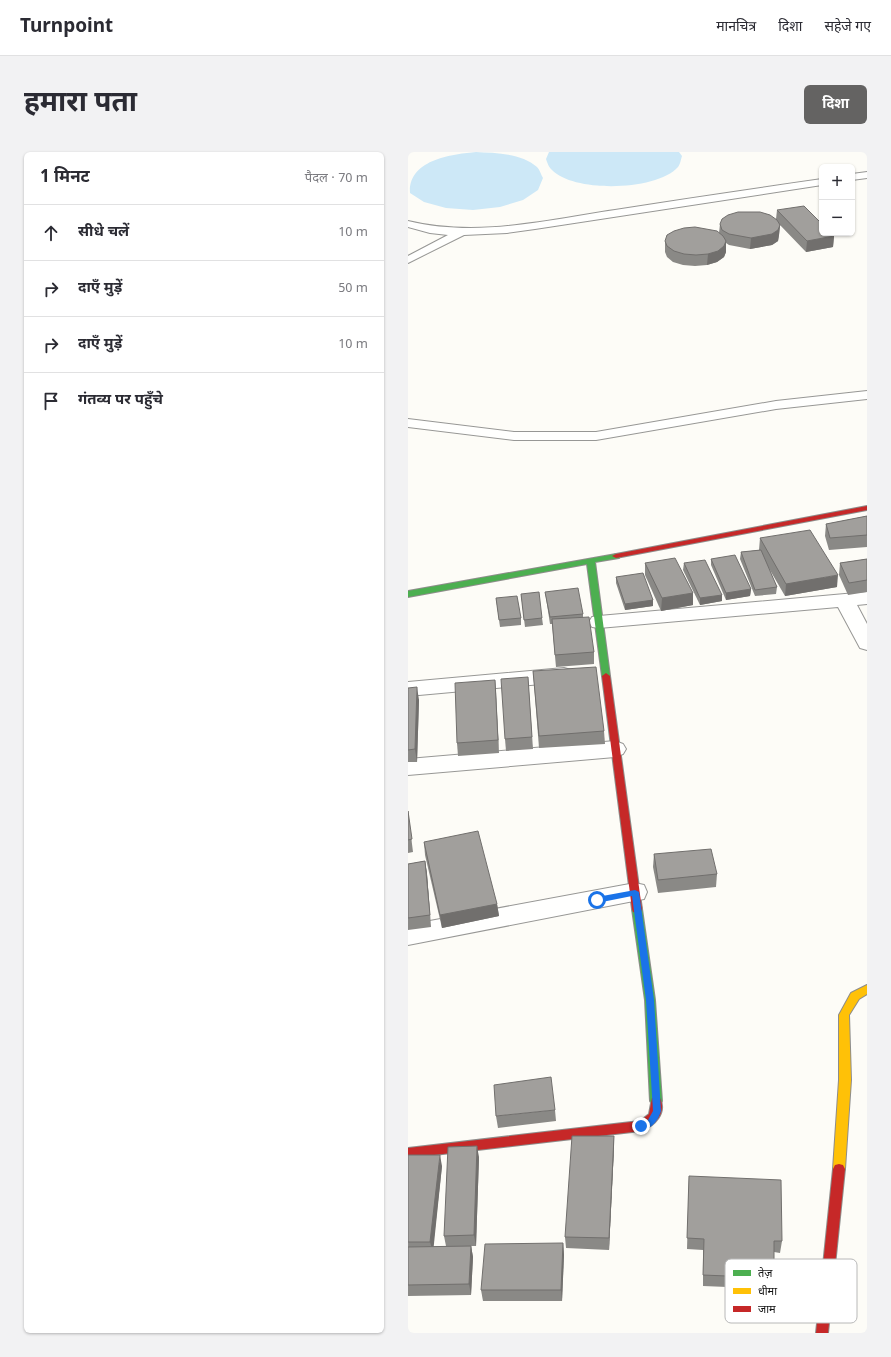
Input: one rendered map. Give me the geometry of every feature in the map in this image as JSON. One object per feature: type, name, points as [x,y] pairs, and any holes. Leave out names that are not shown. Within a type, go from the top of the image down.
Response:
[{"type":"street","points":[[408,594],[591,561],[867,508]]},
{"type":"street","points":[[408,1153],[641,1126],[651,1123],[655,1118],[657,1111],[651,1013],[615,749],[592,673],[599,622],[591,561]]},
{"type":"street","points":[[599,622],[867,598]]},
{"type":"street","points":[[844,600],[867,643]]},
{"type":"street","points":[[408,689],[592,673]]},
{"type":"street","points":[[408,767],[615,749]]},
{"type":"street","points":[[408,935],[635,892]]},
{"type":"street","points":[[830,1259],[837,1200],[844,1080],[844,1015],[855,996],[867,989]]},
{"type":"street","points":[[822,1333],[823,1323]]},
{"type":"lane","points":[[855,177],[867,175]]},
{"type":"lane","points":[[408,224],[435,231],[462,232],[518,228],[819,182]]},
{"type":"lane","points":[[408,260],[462,232]]},
{"type":"lane","points":[[408,423],[514,436],[596,436],[776,405],[867,395]]},
{"type":"water","points":[[476,152],[516,156],[531,162],[538,168],[543,178],[538,190],[523,200],[500,207],[473,210],[446,208],[424,202],[410,193],[411,182],[416,173],[424,166],[434,160],[456,154]]},
{"type":"water","points":[[549,152],[679,152],[682,156],[678,167],[667,175],[653,181],[635,185],[615,186],[578,183],[563,177],[552,170],[549,166],[546,159]]},
{"type":"building","points":[[804,206],[819,221],[819,236],[834,236],[807,241],[777,210]]},
{"type":"building","points":[[738,212],[760,212],[770,215],[777,220],[780,225],[778,230],[772,234],[751,238],[729,234],[722,230],[720,224],[722,219],[728,215]]},
{"type":"building","points":[[695,227],[717,231],[726,241],[724,246],[718,251],[696,255],[674,251],[667,246],[665,241],[667,235],[684,228]]},
{"type":"building","points":[[867,516],[867,535],[830,538],[826,524]]},
{"type":"building","points":[[810,530],[838,575],[786,584],[760,538]]},
{"type":"building","points":[[761,550],[777,587],[755,590],[741,552]]},
{"type":"building","points":[[735,555],[751,589],[726,593],[711,559]]},
{"type":"building","points":[[675,558],[693,593],[662,598],[645,563]]},
{"type":"building","points":[[867,559],[867,580],[849,583],[840,563]]},
{"type":"building","points":[[705,560],[722,595],[700,598],[684,563]]},
{"type":"building","points":[[643,573],[653,600],[625,604],[616,577]]},
{"type":"building","points":[[578,588],[583,614],[550,617],[545,592]]},
{"type":"building","points":[[539,592],[542,618],[524,620],[521,594]]},
{"type":"building","points":[[517,596],[521,618],[499,620],[496,598]]},
{"type":"building","points":[[589,617],[594,652],[555,655],[552,619]]},
{"type":"building","points":[[596,667],[604,731],[539,736],[533,671]]},
{"type":"building","points":[[528,677],[532,737],[505,739],[501,679]]},
{"type":"building","points":[[495,680],[498,740],[457,743],[455,683]]},
{"type":"building","points":[[417,687],[415,749],[408,750],[408,688]]},
{"type":"building","points":[[408,811],[412,839],[408,840]]},
{"type":"building","points":[[478,831],[497,904],[440,915],[424,842]]},
{"type":"building","points":[[711,849],[717,874],[658,880],[654,854]]},
{"type":"building","points":[[425,861],[430,915],[408,918],[408,864]]},
{"type":"building","points":[[551,1077],[555,1110],[496,1116],[494,1085]]},
{"type":"building","points":[[572,1136],[614,1136],[609,1238],[565,1237]]},
{"type":"building","points":[[477,1146],[474,1235],[444,1236],[448,1147]]},
{"type":"building","points":[[408,1155],[440,1155],[430,1242],[408,1242]]},
{"type":"building","points":[[689,1176],[781,1180],[782,1241],[774,1241],[774,1259],[725,1259],[725,1276],[703,1275],[704,1239],[687,1238]]},
{"type":"building","points":[[563,1243],[561,1290],[481,1290],[485,1244]]},
{"type":"building","points":[[471,1246],[469,1284],[408,1285],[408,1247]]},
{"type":"traffic: fast","points":[[408,594],[616,556]]},
{"type":"traffic: fast","points":[[591,561],[606,676]]},
{"type":"traffic: fast","points":[[637,909],[650,1000],[656,1101]]},
{"type":"traffic: slow","points":[[839,1169],[845,1080],[844,1015],[855,996],[867,989]]},
{"type":"traffic: jam","points":[[616,556],[867,508]]},
{"type":"traffic: jam","points":[[606,676],[637,909]]},
{"type":"traffic: jam","points":[[408,1153],[641,1126],[649,1122],[654,1116],[656,1101]]},
{"type":"traffic: jam","points":[[830,1259],[839,1169]]},
{"type":"traffic: jam","points":[[822,1333],[823,1323]]},
{"type":"route","points":[[597,900],[635,892],[650,1000],[657,1111],[655,1118],[651,1123],[641,1126]]}]
